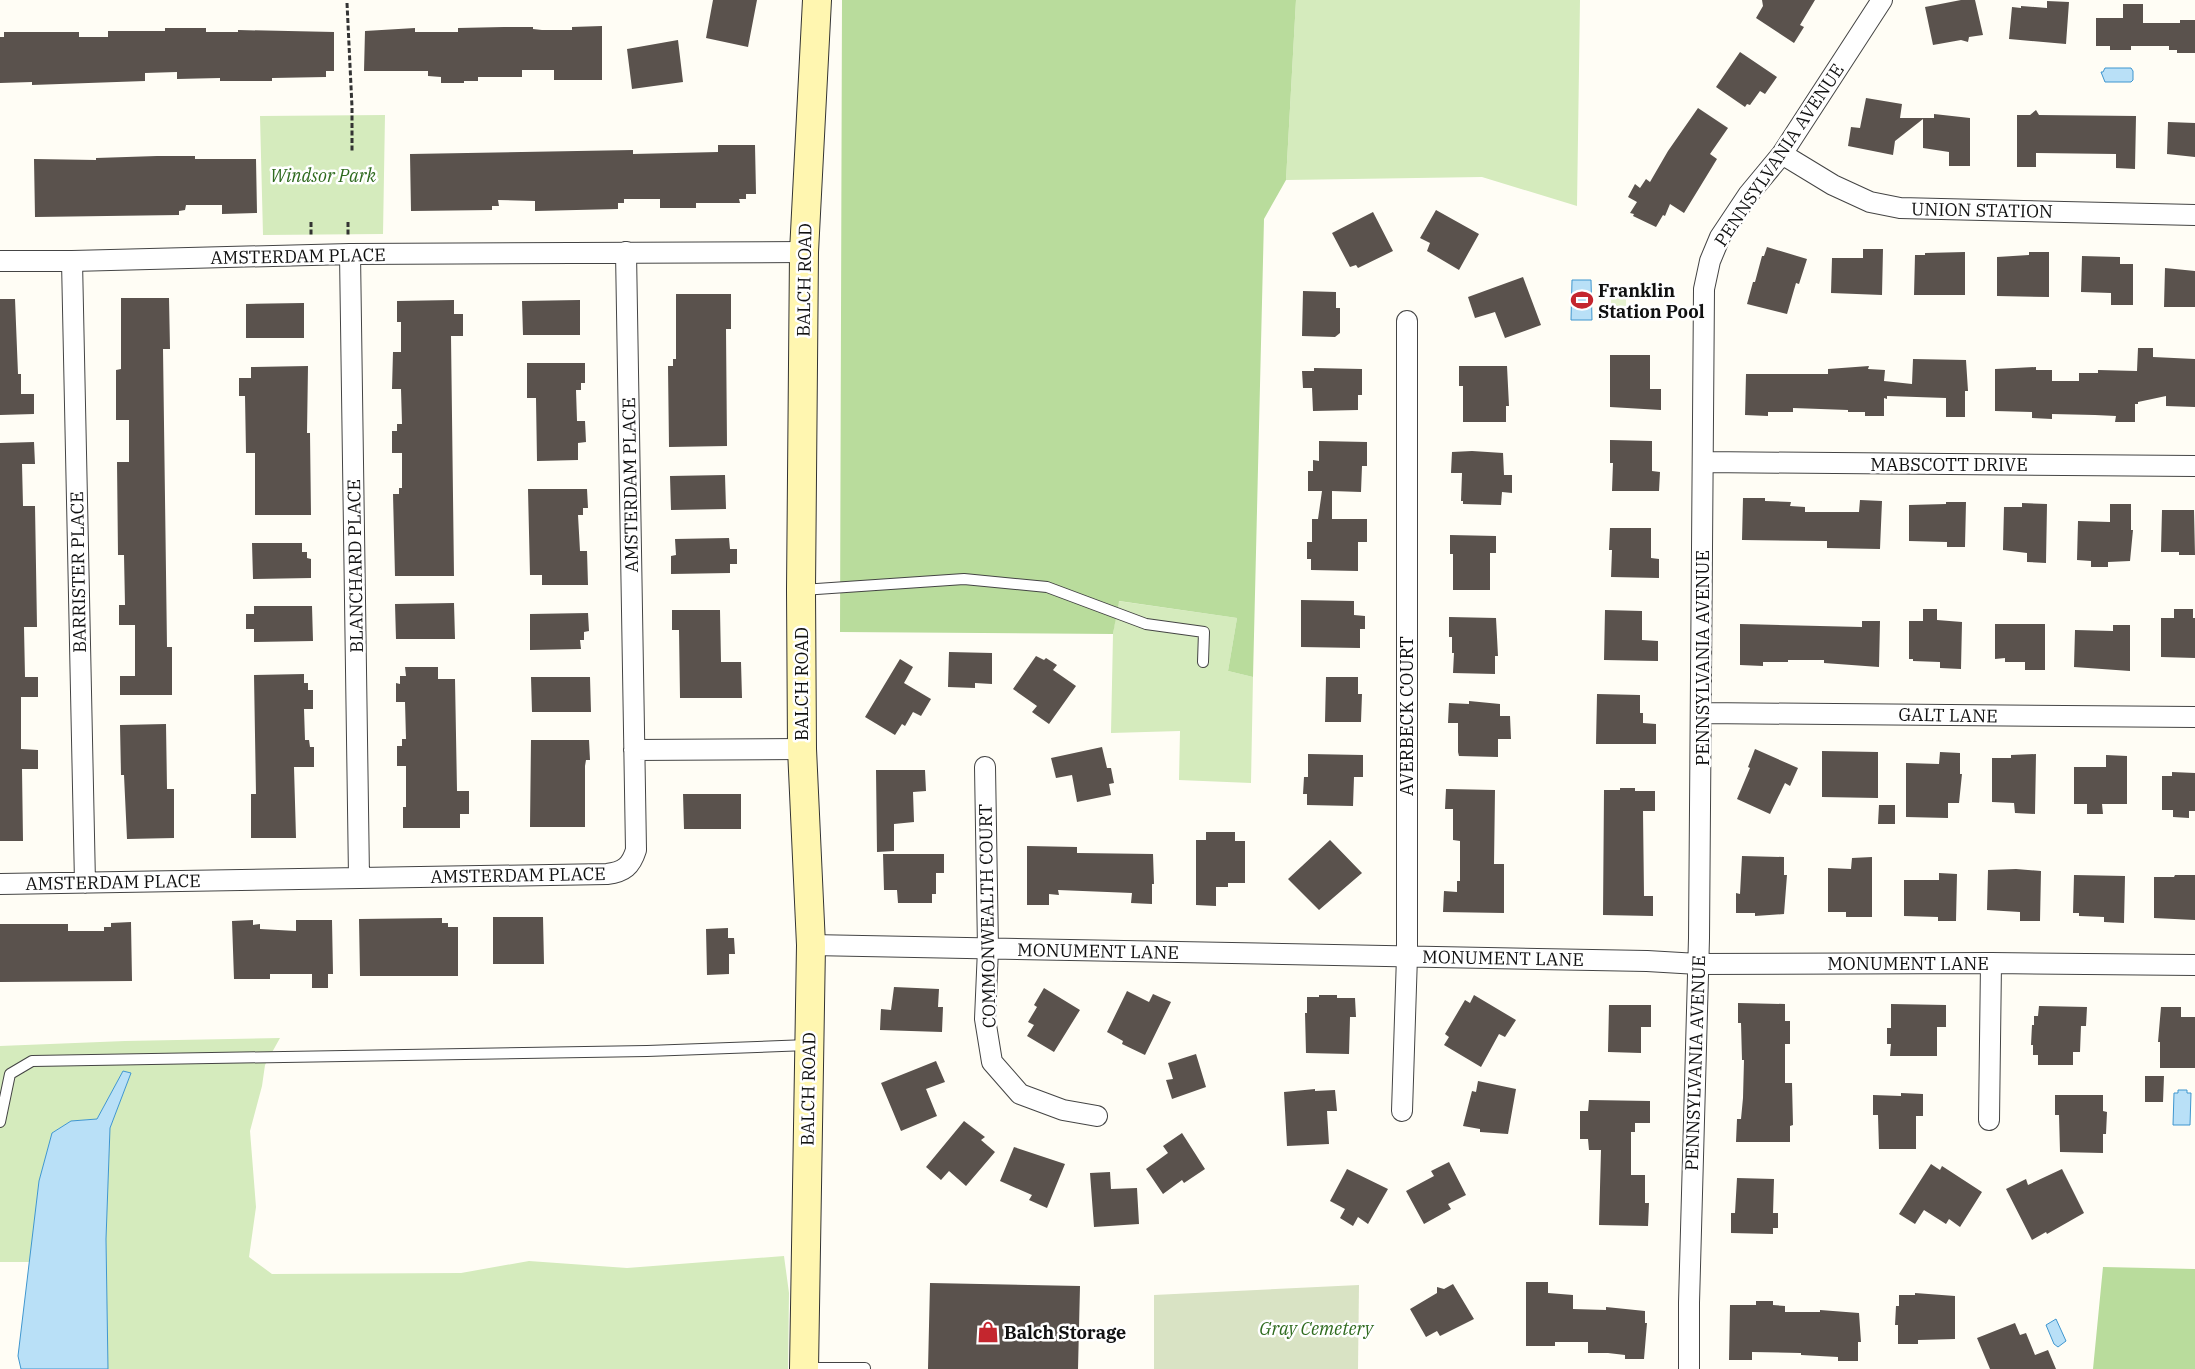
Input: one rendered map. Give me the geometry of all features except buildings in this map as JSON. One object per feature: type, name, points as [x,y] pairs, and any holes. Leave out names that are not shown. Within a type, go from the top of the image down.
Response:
[{"type":"street","name":"BALCH ROAD","points":[[804,1368],[811,945],[802,749],[800,590],[804,252],[816,0]]},
{"type":"street","name":"PENNSYLVANIA AVENUE","points":[[1689,1369],[1702,713],[1704,289],[1710,261],[1720,237],[1744,202],[1782,154],[1882,0]]},
{"type":"street","name":"UNION STATION","points":[[1782,154],[1833,185],[1870,202],[1900,208],[2195,215]]},
{"type":"street","name":"AMSTERDAM PLACE","points":[[0,261],[72,262],[349,247],[626,252],[804,252]]},
{"type":"street","name":"BLANCHARD PLACE","points":[[349,247],[360,877]]},
{"type":"street","name":"AMSTERDAM PLACE","points":[[0,884],[607,874],[626,869],[633,860],[636,850],[626,252]]},
{"type":"street","name":"BARRISTER PLACE","points":[[72,262],[85,883]]},
{"type":"street","name":"AVERBECK COURT","points":[[1402,1111],[1406,956],[1407,321]]},
{"type":"street","name":"MABSCOTT DRIVE","points":[[1703,462],[2195,466]]},
{"type":"street","name":"GALT LANE","points":[[1702,713],[2195,717]]},
{"type":"street","points":[[634,750],[802,749]]},
{"type":"street","name":"COMMONWEALTH COURT","points":[[985,767],[988,949],[985,1019],[992,1062],[1020,1094],[1063,1110],[1097,1116]]},
{"type":"street","name":"MONUMENT LANE","points":[[811,945],[1647,961],[1698,964],[1991,962],[2195,965]]},
{"type":"street","points":[[1989,1120],[1991,962]]},
{"type":"lane","points":[[800,590],[964,579],[1047,587],[1146,624],[1204,632],[1203,662]]},
{"type":"lane","points":[[0,1122],[10,1074],[32,1061],[647,1051],[809,1045]]},
{"type":"lane","points":[[804,1368],[865,1368]]},
{"type":"path","points":[[347,3],[352,151]]},
{"type":"path","points":[[311,222],[311,240]]},
{"type":"path","points":[[348,222],[349,247]]},
{"type":"green space","points":[[842,0],[1296,0],[1286,180],[1264,219],[1253,677],[1228,671],[1237,618],[1119,601],[1113,634],[840,632]]},
{"type":"green space","points":[[1296,0],[1580,0],[1577,206],[1482,177],[1286,180]]},
{"type":"green space","name":"Windsor Park","points":[[385,115],[383,234],[263,235],[260,116]]},
{"type":"green space","points":[[1611,286],[1626,286],[1626,317],[1611,316]]},
{"type":"green space","points":[[1118,601],[1237,618],[1228,671],[1253,677],[1251,783],[1179,780],[1180,731],[1111,733],[1113,634]]},
{"type":"green space","points":[[280,1038],[265,1065],[262,1086],[250,1131],[256,1207],[249,1257],[272,1274],[461,1273],[529,1261],[627,1268],[784,1256],[789,1293],[788,1369],[108,1369],[106,1239],[110,1128],[131,1073],[123,1071],[97,1119],[71,1121],[52,1133],[39,1181],[30,1262],[0,1262],[0,1046]]},
{"type":"green space","points":[[2103,1267],[2195,1269],[2195,1369],[2093,1369]]},
{"type":"green space","name":"Gray Cemetery","points":[[1359,1285],[1358,1369],[1154,1369],[1154,1295]]},
{"type":"water","points":[[2105,68],[2131,68],[2133,80],[2131,82],[2105,82],[2101,72]]},
{"type":"water","name":"Franklin Station Pool","points":[[1572,280],[1591,280],[1592,320],[1571,320]]},
{"type":"water","points":[[123,1071],[131,1073],[110,1128],[106,1239],[108,1369],[21,1369],[18,1356],[39,1181],[52,1133],[71,1121],[97,1119]]},
{"type":"water","points":[[2178,1090],[2187,1090],[2187,1093],[2191,1093],[2190,1125],[2173,1125],[2174,1093],[2178,1093]]},
{"type":"water","points":[[2056,1319],[2066,1341],[2058,1347],[2054,1344],[2046,1325]]},
{"type":"place","name":"Franklin Station Pool","points":[[1582,300]]},
{"type":"place","name":"Balch Storage","points":[[988,1332]]}]
